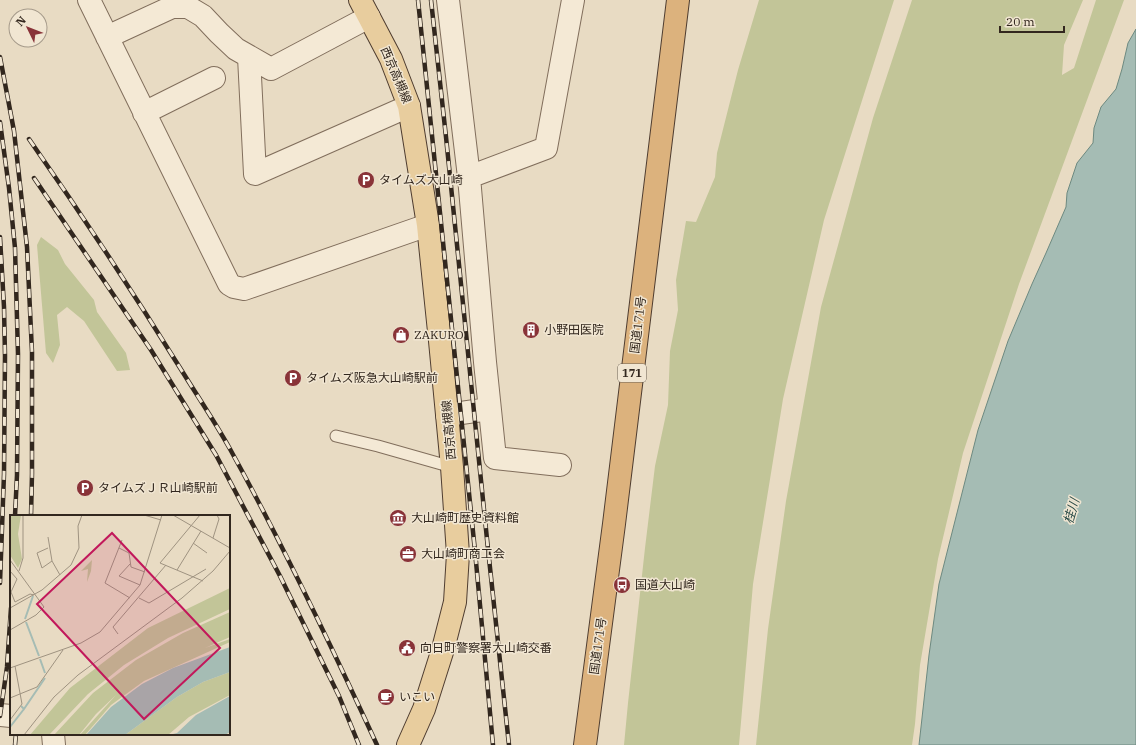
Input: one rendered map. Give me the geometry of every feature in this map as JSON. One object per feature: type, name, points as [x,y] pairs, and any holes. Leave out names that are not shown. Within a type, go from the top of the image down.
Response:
[{"type":"highway","name":"国道171号","points":[[585,745],[614,524],[678,0]]},
{"type":"main road","name":"西京高槻線","points":[[365,9],[391,59],[409,106],[428,225],[448,415],[458,554],[455,602],[443,649],[424,709],[408,745]]},
{"type":"street","points":[[89,0],[229,284],[234,287],[244,289],[428,225]]},
{"type":"street","points":[[448,0],[469,177],[475,261],[495,458],[560,465]]},
{"type":"street","points":[[469,177],[546,148],[573,0]]},
{"type":"street","points":[[107,37],[172,7],[188,7],[203,16],[218,33],[236,49],[271,69],[365,9]]},
{"type":"street","points":[[250,57],[255,174],[409,106]]},
{"type":"street","points":[[144,113],[214,78]]},
{"type":"street","points":[[448,415],[489,409]]},
{"type":"street","points":[[0,715],[10,716]]},
{"type":"street","points":[[53,735],[54,745]]},
{"type":"lane","points":[[336,436],[452,467]]},
{"type":"green space","points":[[759,0],[894,0],[824,220],[783,399],[753,584],[739,745],[624,745],[655,466],[668,405],[670,351],[678,310],[676,280],[686,221],[696,222],[715,177],[717,153],[738,70]]},
{"type":"green space","points":[[912,0],[1083,0],[1064,45],[1062,75],[1074,68],[1096,0],[1124,0],[1019,284],[963,453],[938,559],[920,665],[912,745],[756,745],[768,629],[786,501],[821,307],[873,118]]},
{"type":"green space","points":[[41,237],[58,250],[65,264],[94,300],[97,312],[126,353],[130,370],[117,371],[84,321],[67,307],[57,315],[60,345],[53,363],[46,353],[37,245]]},
{"type":"water","name":"桂川","points":[[1136,29],[1136,745],[919,745],[939,584],[978,430],[1008,341],[1066,207],[1067,193],[1077,163],[1093,143],[1094,128],[1101,107],[1116,89],[1128,43]]},
{"type":"railway","points":[[418,0],[475,551],[493,745]]},
{"type":"railway","points":[[431,0],[509,745]]},
{"type":"railway","points":[[0,57],[14,131],[27,247],[32,352],[31,515]]},
{"type":"railway","points":[[0,122],[15,248],[18,354],[17,475],[15,515]]},
{"type":"railway","points":[[29,139],[88,225],[164,341],[224,439],[288,558],[377,745]]},
{"type":"railway","points":[[34,178],[151,350],[216,455],[280,576],[339,696],[359,745]]},
{"type":"railway","points":[[0,237],[5,356],[4,474],[0,583]]},
{"type":"railway","points":[[0,716],[7,667],[10,623]]},
{"type":"railway","points":[[15,745],[16,735]]},
{"type":"place","name":"タイムズ大山崎","points":[[366,180]]},
{"type":"place","name":"小野田医院","points":[[531,330]]},
{"type":"place","name":"ZAKURO","points":[[401,335]]},
{"type":"place","name":"タイムズ阪急大山崎駅前","points":[[293,378]]},
{"type":"place","name":"タイムズＪＲ山崎駅前","points":[[85,488]]},
{"type":"place","name":"大山崎町歴史資料館","points":[[398,518]]},
{"type":"place","name":"大山崎町商工会","points":[[408,554]]},
{"type":"place","name":"国道大山崎","points":[[622,585]]},
{"type":"place","name":"向日町警察署大山崎交番","points":[[407,648]]},
{"type":"place","name":"いこい","points":[[386,697]]}]
